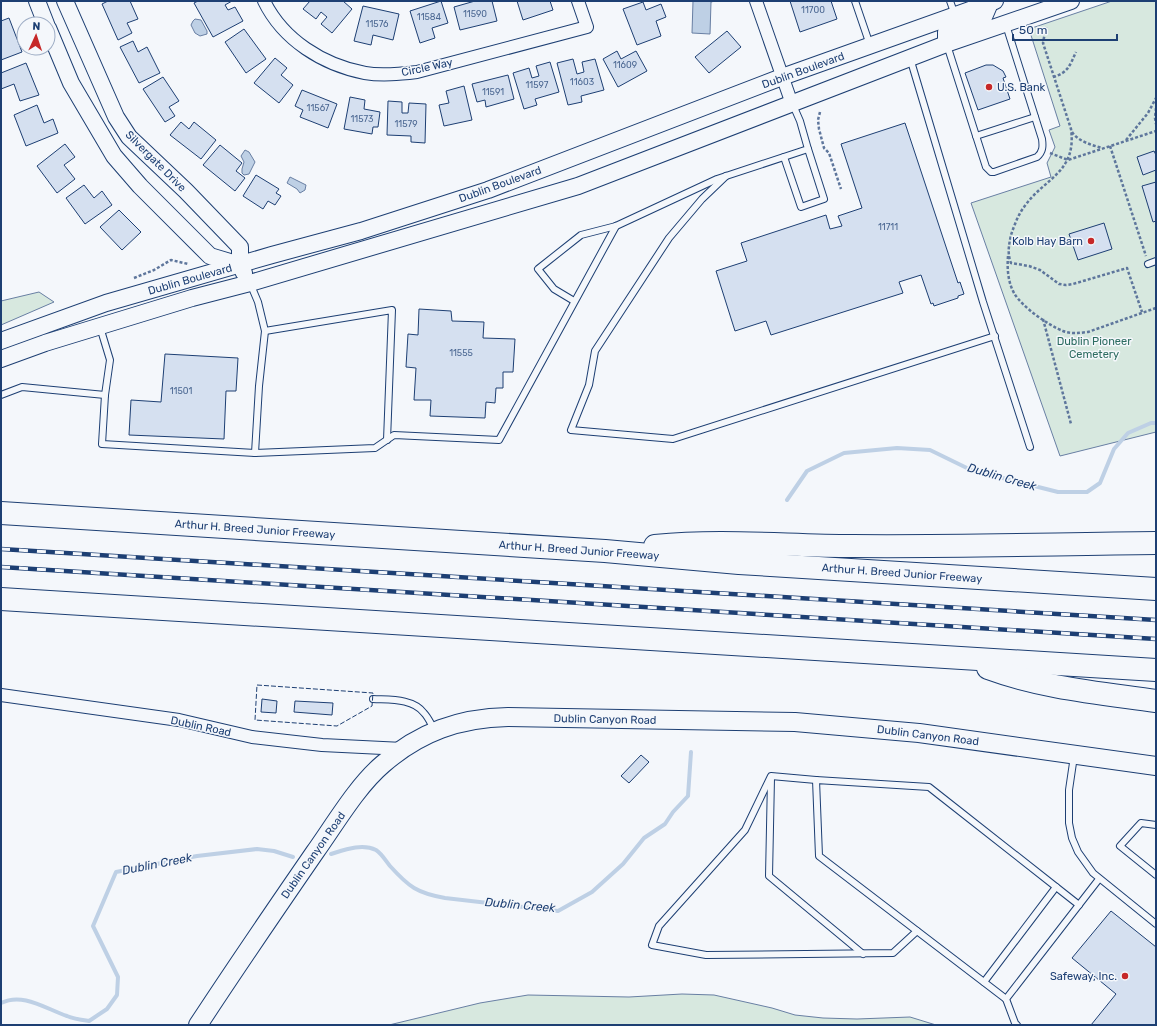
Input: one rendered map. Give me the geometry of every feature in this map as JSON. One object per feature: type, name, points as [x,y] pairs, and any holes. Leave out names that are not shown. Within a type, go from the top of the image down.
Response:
[{"type":"highway","name":"Arthur H. Breed Junior Freeway","points":[[1,513],[605,550],[732,562],[1156,589]]},
{"type":"highway","points":[[605,550],[691,542],[853,546],[1156,544]]},
{"type":"highway","points":[[1,599],[1156,670]]},
{"type":"highway","points":[[961,658],[993,670],[1040,683],[1069,689],[1156,701]]},
{"type":"main road","name":"Dublin Canyon Road","points":[[198,1025],[349,803],[367,780],[382,764],[403,749],[434,731],[464,721],[497,717],[795,722],[919,733],[1156,766]]},
{"type":"street","points":[[36,1],[43,16]]},
{"type":"street","name":"Silvergate Drive","points":[[65,1],[116,117],[129,137],[240,247],[240,265],[250,283]]},
{"type":"street","name":"Circle Way","points":[[264,1],[268,9],[287,34],[309,51],[337,66],[366,74],[417,72],[587,27],[578,1]]},
{"type":"street","points":[[756,1],[792,104]]},
{"type":"street","name":"Dublin Boulevard","points":[[1,359],[45,343],[192,298],[250,283],[578,186],[946,44],[1071,1]]},
{"type":"street","name":"Dublin Boulevard","points":[[1,341],[106,303],[361,231],[488,190],[782,77],[870,45],[953,8],[993,2]]},
{"type":"street","name":"Dublin Boulevard","points":[[946,44],[946,32],[984,17],[993,2]]},
{"type":"street","points":[[56,47],[71,83],[114,156],[140,186],[210,256],[240,265]]},
{"type":"street","name":"Dublin Road","points":[[1,695],[179,720],[252,737],[322,745],[403,749]]},
{"type":"lane","points":[[855,1],[870,45]]},
{"type":"lane","points":[[946,44],[986,167],[991,172],[994,172],[1037,157],[1042,151],[1042,139],[1006,23]]},
{"type":"lane","points":[[910,58],[984,302],[1030,447]]},
{"type":"lane","points":[[784,157],[801,207],[824,199],[800,121],[792,104]]},
{"type":"lane","points":[[976,136],[1035,117]]},
{"type":"lane","points":[[574,301],[554,290],[538,269],[581,235],[616,226],[716,179],[808,149]]},
{"type":"lane","points":[[726,176],[702,199],[670,238],[595,351],[589,385],[571,430],[672,439],[995,336]]},
{"type":"lane","points":[[99,326],[110,360],[105,395],[102,444],[255,452],[375,448],[394,435],[499,440],[616,226]]},
{"type":"lane","points":[[1148,264],[1156,261]]},
{"type":"lane","points":[[250,283],[258,302],[265,331],[259,386],[255,452]]},
{"type":"lane","points":[[265,331],[392,310],[387,440]]},
{"type":"lane","points":[[1,395],[22,387],[105,395]]},
{"type":"lane","points":[[373,699],[398,700],[417,706],[425,714],[434,731]]},
{"type":"lane","points":[[1074,755],[1069,790],[1069,823],[1072,838],[1078,852],[1099,879],[1156,924]]},
{"type":"lane","points":[[771,776],[929,787],[1079,905]]},
{"type":"lane","points":[[771,776],[768,876],[864,954]]},
{"type":"lane","points":[[771,776],[745,830],[659,926],[652,945],[706,955],[893,953],[917,931]]},
{"type":"lane","points":[[816,780],[819,856],[1006,999],[1017,1025]]},
{"type":"lane","points":[[1156,825],[1141,823],[1120,846],[1156,875]]},
{"type":"lane","points":[[1006,999],[1099,879]]},
{"type":"lane","points":[[984,982],[1056,887]]},
{"type":"path","points":[[1046,27],[1043,43],[1070,129],[1072,140],[1068,160],[1056,176],[1024,206],[1014,225],[1008,247],[1007,267],[1009,280],[1014,293],[1019,300],[1043,319],[1064,331],[1077,333],[1088,332],[1156,308]]},
{"type":"path","points":[[1053,78],[1067,71],[1076,52]]},
{"type":"path","points":[[1124,141],[1148,113],[1156,98]]},
{"type":"path","points":[[1156,108],[1154,118],[1156,124]]},
{"type":"path","points":[[820,112],[818,120],[821,138],[824,148],[829,153],[841,189]]},
{"type":"path","points":[[1070,129],[1080,140],[1102,148]]},
{"type":"path","points":[[1042,151],[1068,160],[1156,131]]},
{"type":"path","points":[[1110,146],[1148,264]]},
{"type":"path","points":[[1008,247],[1011,262],[1040,270],[1059,284],[1073,284],[1127,268],[1142,312]]},
{"type":"path","points":[[1043,319],[1071,424]]},
{"type":"green space","name":"Dublin Pioneer Cemetery","points":[[1112,1],[1156,1],[1156,432],[1060,456],[971,203],[1051,177],[1047,163],[1055,147],[1049,130],[1060,126],[1029,29]]},
{"type":"green space","points":[[39,292],[54,302],[1,325],[1,301]]},
{"type":"green space","points":[[682,994],[714,995],[772,1008],[795,1015],[857,1019],[910,1017],[936,1025],[389,1025],[480,1003],[528,995],[629,997]]},
{"type":"water","points":[[693,1],[715,1],[711,2],[710,34],[692,33]]},
{"type":"water","points":[[195,19],[201,20],[207,34],[200,36],[195,33],[191,25]]},
{"type":"water","points":[[245,150],[249,152],[255,162],[249,174],[244,175],[242,173],[242,169],[244,162],[241,156]]},
{"type":"water","points":[[290,177],[306,185],[305,190],[300,193],[297,189],[287,183]]},
{"type":"building","points":[[108,1],[130,1],[138,19],[127,23],[132,33],[118,40],[102,4]]},
{"type":"building","points":[[198,1],[232,1],[225,5],[228,10],[235,7],[243,21],[213,37],[194,3]]},
{"type":"building","points":[[310,1],[343,1],[352,9],[332,33],[321,24],[327,17],[321,12],[316,19],[303,9]]},
{"type":"building","points":[[441,1],[448,23],[432,28],[435,38],[420,43],[410,11]]},
{"type":"building","points":[[475,1],[492,1],[497,21],[460,30],[454,7]]},
{"type":"building","points":[[517,1],[550,1],[553,10],[523,20]]},
{"type":"building","points":[[790,1],[831,1],[837,19],[800,32]]},
{"type":"building","points":[[643,2],[646,10],[661,4],[666,17],[656,21],[661,36],[637,45],[623,9]]},
{"type":"building","points":[[363,6],[399,14],[393,40],[373,35],[371,45],[354,41]]},
{"type":"building","points":[[9,18],[16,36],[16,54],[1,60],[1,21]]},
{"type":"building","points":[[244,29],[266,59],[246,73],[225,42]]},
{"type":"building","points":[[727,31],[741,47],[709,73],[695,57]]},
{"type":"building","points":[[133,41],[138,52],[147,47],[160,73],[139,83],[120,47]]},
{"type":"building","points":[[617,51],[621,59],[636,51],[647,71],[618,87],[603,59]]},
{"type":"building","points":[[275,58],[287,68],[281,75],[293,85],[279,103],[254,83]]},
{"type":"building","points":[[573,59],[577,74],[584,72],[582,62],[595,59],[604,90],[581,96],[582,102],[568,105],[557,63]]},
{"type":"building","points":[[550,62],[559,92],[535,99],[537,105],[524,109],[513,73],[529,68],[532,78],[539,76],[536,66]]},
{"type":"building","points":[[26,63],[39,95],[20,101],[14,84],[1,89],[1,73]]},
{"type":"building","points":[[986,65],[993,65],[1003,71],[1006,77],[1003,78],[1010,99],[978,110],[965,73]]},
{"type":"building","points":[[508,75],[514,99],[486,107],[485,100],[477,102],[472,84]]},
{"type":"building","points":[[163,77],[179,101],[169,107],[175,116],[165,122],[143,89]]},
{"type":"building","points":[[464,86],[472,120],[444,126],[439,105],[449,103],[446,91]]},
{"type":"building","points":[[302,90],[337,104],[328,128],[300,117],[303,110],[295,106]]},
{"type":"building","points":[[350,97],[365,100],[364,109],[380,112],[378,127],[373,127],[372,134],[344,129]]},
{"type":"building","points":[[388,101],[402,102],[402,113],[408,113],[409,103],[426,104],[425,143],[411,142],[411,136],[387,135]]},
{"type":"building","points":[[37,105],[44,123],[53,119],[58,133],[26,146],[14,115]]},
{"type":"building","points":[[181,122],[189,129],[194,122],[216,140],[201,159],[170,135]]},
{"type":"building","points":[[905,123],[958,283],[960,282],[964,294],[958,296],[958,298],[934,306],[933,303],[931,304],[921,275],[899,282],[903,293],[771,335],[766,321],[735,331],[716,271],[747,261],[741,243],[826,215],[830,229],[842,226],[838,216],[862,208],[841,144]]},
{"type":"building","points":[[65,144],[75,157],[64,165],[75,179],[57,193],[37,166]]},
{"type":"building","points":[[220,145],[242,163],[236,171],[245,178],[235,191],[203,165]]},
{"type":"building","points":[[1154,151],[1156,155],[1156,170],[1143,175],[1137,157]]},
{"type":"building","points":[[256,175],[279,189],[276,193],[281,196],[275,205],[268,201],[263,209],[243,196]]},
{"type":"building","points":[[1156,182],[1156,221],[1153,222],[1142,186]]},
{"type":"building","points":[[84,185],[94,198],[102,191],[112,205],[85,224],[66,198]]},
{"type":"building","points":[[119,210],[141,232],[122,250],[100,227]]},
{"type":"building","name":"Kolb Hay Barn","points":[[1104,223],[1112,249],[1078,260],[1069,234]]},
{"type":"building","points":[[419,309],[451,311],[452,321],[484,322],[483,338],[515,339],[513,372],[503,372],[503,388],[496,388],[495,403],[486,402],[485,418],[430,416],[431,400],[414,400],[416,368],[406,367],[408,334],[418,335]]},
{"type":"building","points":[[165,354],[238,358],[236,391],[226,391],[224,439],[129,435],[131,400],[161,402]]},
{"type":"building","points":[[262,699],[277,701],[276,713],[261,712]]},
{"type":"building","points":[[295,701],[333,703],[332,715],[294,712]]},
{"type":"building","points":[[641,755],[649,762],[629,783],[621,776]]},
{"type":"building","name":"Safeway, Inc.","points":[[1111,911],[1156,947],[1156,1025],[1091,1025],[1116,994],[1072,958]]},
{"type":"waterway","name":"Dublin Creek","points":[[787,500],[807,471],[844,453],[897,448],[930,450],[971,470],[1058,492],[1087,492],[1100,483],[1114,449],[1128,433],[1151,423],[1156,423]]},
{"type":"waterway","name":"Dublin Creek","points":[[331,854],[359,847],[371,848],[380,853],[390,866],[408,884],[427,894],[445,898],[558,911],[592,892],[623,864],[644,838],[665,824],[673,812],[688,796],[691,752]]},
{"type":"waterway","name":"Dublin Creek","points":[[1,1003],[9,1000],[26,1000],[70,1017],[89,1021],[107,1009],[117,995],[118,977],[93,926],[116,872],[197,856],[257,849],[274,851],[293,857]]},
{"type":"railway","points":[[1,549],[1156,620]]},
{"type":"railway","points":[[1,567],[1156,639]]},
{"type":"fence","points":[[257,685],[373,693],[372,706],[337,726],[255,720],[257,685]]},
{"type":"place","name":"U.S. Bank","points":[[989,87]]},
{"type":"place","name":"Kolb Hay Barn","points":[[1091,241]]},
{"type":"place","name":"Safeway, Inc.","points":[[1125,976]]}]
